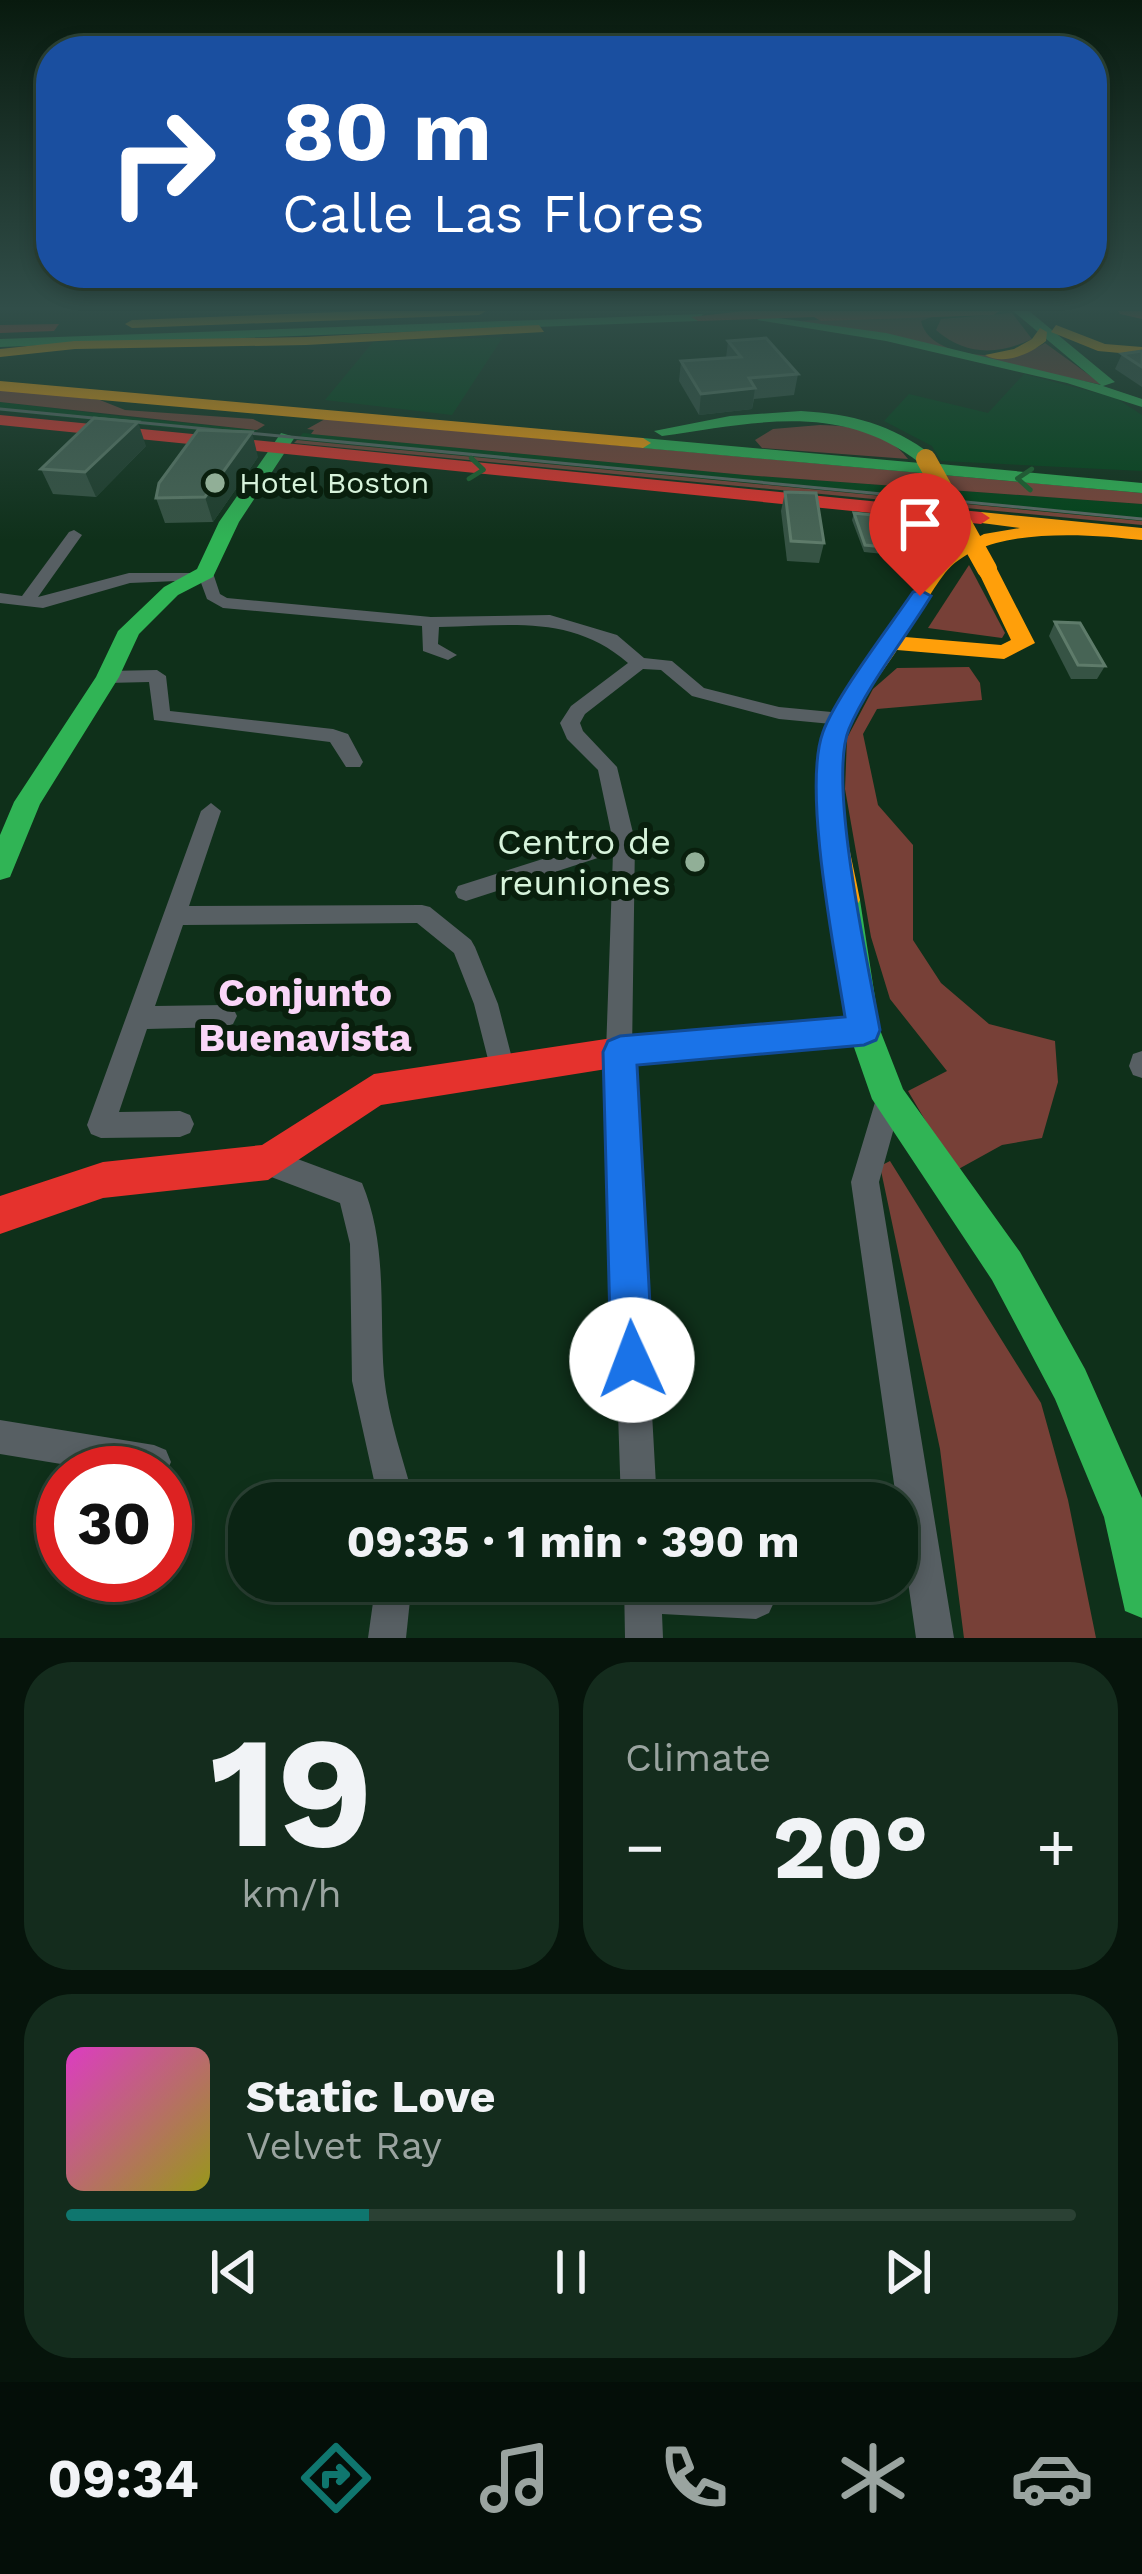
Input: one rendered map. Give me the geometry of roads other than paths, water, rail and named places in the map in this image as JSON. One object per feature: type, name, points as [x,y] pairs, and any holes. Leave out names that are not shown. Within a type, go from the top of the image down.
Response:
[{"type":"main road","points":[[22,387],[1142,488]]},
{"type":"main road","points":[[1102,387],[1141,401]]},
{"type":"main road","points":[[106,393],[110,402],[127,408],[263,418],[270,423],[269,440],[276,449]]},
{"type":"main road","points":[[0,869],[6,830],[107,677],[129,632],[172,591],[200,575],[276,449],[309,413]]},
{"type":"main road","points":[[602,439],[826,417],[863,422],[906,439],[926,459],[1024,644],[1004,652],[890,643]]},
{"type":"main road","points":[[0,420],[1142,533]]},
{"type":"main road","points":[[755,422],[739,436],[758,453]]},
{"type":"main road","points":[[894,510],[918,527],[940,565]]},
{"type":"main road","points":[[1065,526],[991,538],[940,565],[842,719],[829,763],[831,806],[864,1030],[890,1099],[1006,1266],[1070,1384],[1127,1517],[1142,1594]]},
{"type":"main road","points":[[0,1215],[103,1180],[268,1162],[374,1090],[620,1052],[864,1030]]},
{"type":"street","points":[[26,602],[74,535]]},
{"type":"street","points":[[0,598],[43,603],[129,578],[200,575],[223,604],[431,622],[550,620],[611,639],[639,663],[666,665],[698,692],[779,713],[842,719]]},
{"type":"street","points":[[431,622],[429,647],[448,655]]},
{"type":"street","points":[[638,1482],[620,1052],[624,841],[607,767],[574,734],[570,723],[578,710],[639,663]]},
{"type":"street","points":[[107,677],[157,676],[161,716],[333,736],[341,739],[353,762]]},
{"type":"street","points":[[180,1124],[101,1125],[211,811]]},
{"type":"street","points":[[466,892],[624,841]]},
{"type":"street","points":[[172,916],[422,914],[463,947],[486,1004],[502,1070]]},
{"type":"street","points":[[137,1018],[224,1016]]},
{"type":"street","points":[[890,1099],[865,1182],[935,1638]]},
{"type":"street","points":[[268,1162],[352,1193],[365,1244],[368,1381],[393,1482]]},
{"type":"street","points":[[0,1437],[55,1446]]},
{"type":"street","points":[[386,1638],[391,1602]]},
{"type":"street","points":[[643,1602],[644,1638]]},
{"type":"tram line","points":[[0,409],[1142,519]]},
{"type":"place","name":"Hotel Boston","points":[[215,483]]},
{"type":"place","name":"Centro de reuniones","points":[[695,862]]},
{"type":"district","name":"Conjunto Buenavista","points":[[305,1014]]}]
